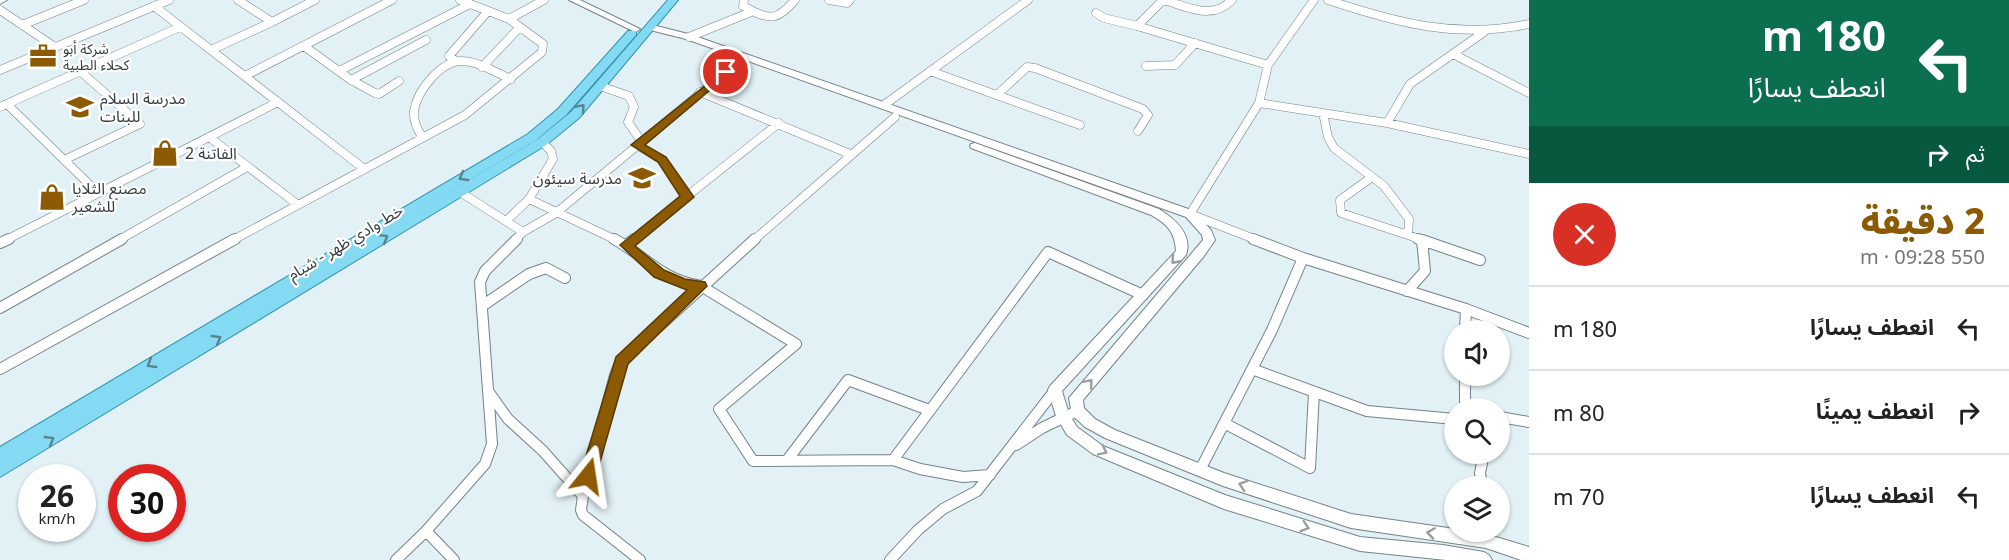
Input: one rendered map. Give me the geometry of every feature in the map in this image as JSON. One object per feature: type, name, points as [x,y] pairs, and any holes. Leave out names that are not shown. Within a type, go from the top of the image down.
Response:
[{"type":"main road","name":"خط وادي ظهر - شبام","points":[[0,470],[542,142],[575,115],[600,86],[661,0]]},
{"type":"main road","name":"خط وادي ظهر - شبام","points":[[0,455],[532,137],[562,112],[642,28],[673,0]]},
{"type":"street","points":[[22,25],[84,0]]},
{"type":"street","points":[[0,70],[169,0]]},
{"type":"street","points":[[238,0],[272,22]]},
{"type":"street","points":[[210,50],[315,0]]},
{"type":"street","points":[[245,76],[392,0]]},
{"type":"street","points":[[0,368],[363,168],[465,115],[542,52],[543,44],[509,19],[460,0]]},
{"type":"street","points":[[509,19],[544,0]]},
{"type":"street","points":[[573,0],[642,28],[1155,212],[1171,222],[1181,237],[1182,252],[1055,390],[977,491],[943,509],[918,530],[890,560]]},
{"type":"street","points":[[588,0],[642,28],[689,37],[1190,214],[1303,258],[1466,309],[1529,333]]},
{"type":"street","points":[[744,0],[743,6],[751,12],[774,17],[780,16],[795,0]]},
{"type":"street","points":[[829,0],[847,3],[850,0]]},
{"type":"street","points":[[884,105],[1028,0]]},
{"type":"street","points":[[1137,26],[1161,2],[1167,1],[1210,13],[1220,12],[1227,8],[1232,0]]},
{"type":"street","points":[[1190,214],[1259,103],[1268,65],[1314,0]]},
{"type":"street","points":[[1328,0],[1412,26],[1444,31],[1485,32],[1529,24]]},
{"type":"street","points":[[339,71],[470,4]]},
{"type":"street","points":[[154,6],[363,168]]},
{"type":"street","points":[[0,10],[55,47]]},
{"type":"street","points":[[456,61],[449,56],[479,18],[488,11]]},
{"type":"street","points":[[689,37],[751,12]]},
{"type":"street","points":[[1096,13],[1104,18],[1268,65]]},
{"type":"street","points":[[98,194],[4,106],[180,27]]},
{"type":"street","points":[[482,67],[519,28]]},
{"type":"street","points":[[1387,123],[1410,84],[1485,32]]},
{"type":"street","points":[[351,80],[426,40]]},
{"type":"street","points":[[1146,66],[1170,69],[1182,63],[1196,44]]},
{"type":"street","points":[[304,46],[351,80],[379,94],[399,81]]},
{"type":"street","points":[[1453,54],[1529,93]]},
{"type":"street","points":[[422,137],[415,125],[414,110],[419,96],[449,63],[462,60],[511,79]]},
{"type":"street","points":[[396,560],[426,531],[485,464],[490,454],[492,444],[486,390],[480,282],[482,275],[523,232],[556,213],[738,62]]},
{"type":"street","points":[[997,95],[1027,68],[1035,68],[1143,109],[1148,115],[1138,131]]},
{"type":"street","points":[[64,160],[140,123],[80,71]]},
{"type":"street","points":[[930,71],[1080,125]]},
{"type":"street","points":[[600,86],[629,96],[634,106],[628,122],[639,143],[662,160],[687,197]]},
{"type":"street","points":[[700,92],[850,154]]},
{"type":"street","points":[[0,232],[3,242],[278,102]]},
{"type":"street","points":[[1259,103],[1387,123],[1529,154]]},
{"type":"street","points":[[1323,113],[1328,137],[1334,148],[1384,186],[1409,219],[1408,235]]},
{"type":"street","points":[[640,560],[583,515],[581,510],[603,418],[621,361],[700,286],[894,117]]},
{"type":"street","points":[[626,245],[779,123]]},
{"type":"street","points":[[208,137],[297,204]]},
{"type":"street","points":[[506,221],[529,199],[553,159],[552,151],[542,142]]},
{"type":"street","points":[[0,308],[247,166]]},
{"type":"street","points":[[1372,177],[1340,200],[1341,213],[1480,260]]},
{"type":"street","points":[[460,192],[523,232]]},
{"type":"street","points":[[529,199],[626,245],[659,274],[684,284],[700,286],[796,344],[719,410],[753,461],[893,460],[921,469],[963,477],[990,475]]},
{"type":"street","points":[[1190,214],[1202,226],[1209,240],[1076,398],[1077,411],[1090,423],[1110,434],[1200,470],[1351,521],[1444,531]]},
{"type":"street","points":[[1176,229],[1202,226]]},
{"type":"street","points":[[1407,291],[1425,271],[1422,240]]},
{"type":"street","points":[[893,460],[1048,252],[1143,295]]},
{"type":"street","points":[[1200,470],[1272,330],[1303,258]]},
{"type":"street","points":[[482,306],[529,274],[546,268],[565,278]]},
{"type":"street","points":[[1466,309],[1466,320]]},
{"type":"street","points":[[1252,369],[1367,411],[1444,417]]},
{"type":"street","points":[[788,459],[848,380],[929,410]]},
{"type":"street","points":[[486,390],[508,419],[543,451],[583,496]]},
{"type":"street","points":[[1055,390],[1063,416],[1072,431],[1098,450],[1224,502],[1360,544],[1443,552],[1484,560]]},
{"type":"street","points":[[1224,423],[1310,468],[1314,392]]},
{"type":"street","points":[[1004,454],[1025,437],[1077,411]]},
{"type":"street","points":[[1510,419],[1529,422]]},
{"type":"street","points":[[426,531],[454,560]]},
{"type":"street","points":[[1500,542],[1529,555]]},
{"type":"place","name":"شركة أبو كحلاء الطبية","points":[[43,56]]},
{"type":"place","name":"مدرسة السلام للبنات","points":[[80,107]]},
{"type":"place","name":"الفاتنة 2","points":[[165,153]]},
{"type":"place","name":"مدرسة سيئون","points":[[642,178]]},
{"type":"place","name":"مصنع الثلايا للشعير","points":[[52,197]]},
{"type":"route","points":[[588,476],[615,375],[621,361],[700,286],[684,284],[659,274],[626,245],[687,197],[662,160],[637,145],[726,72]]}]
